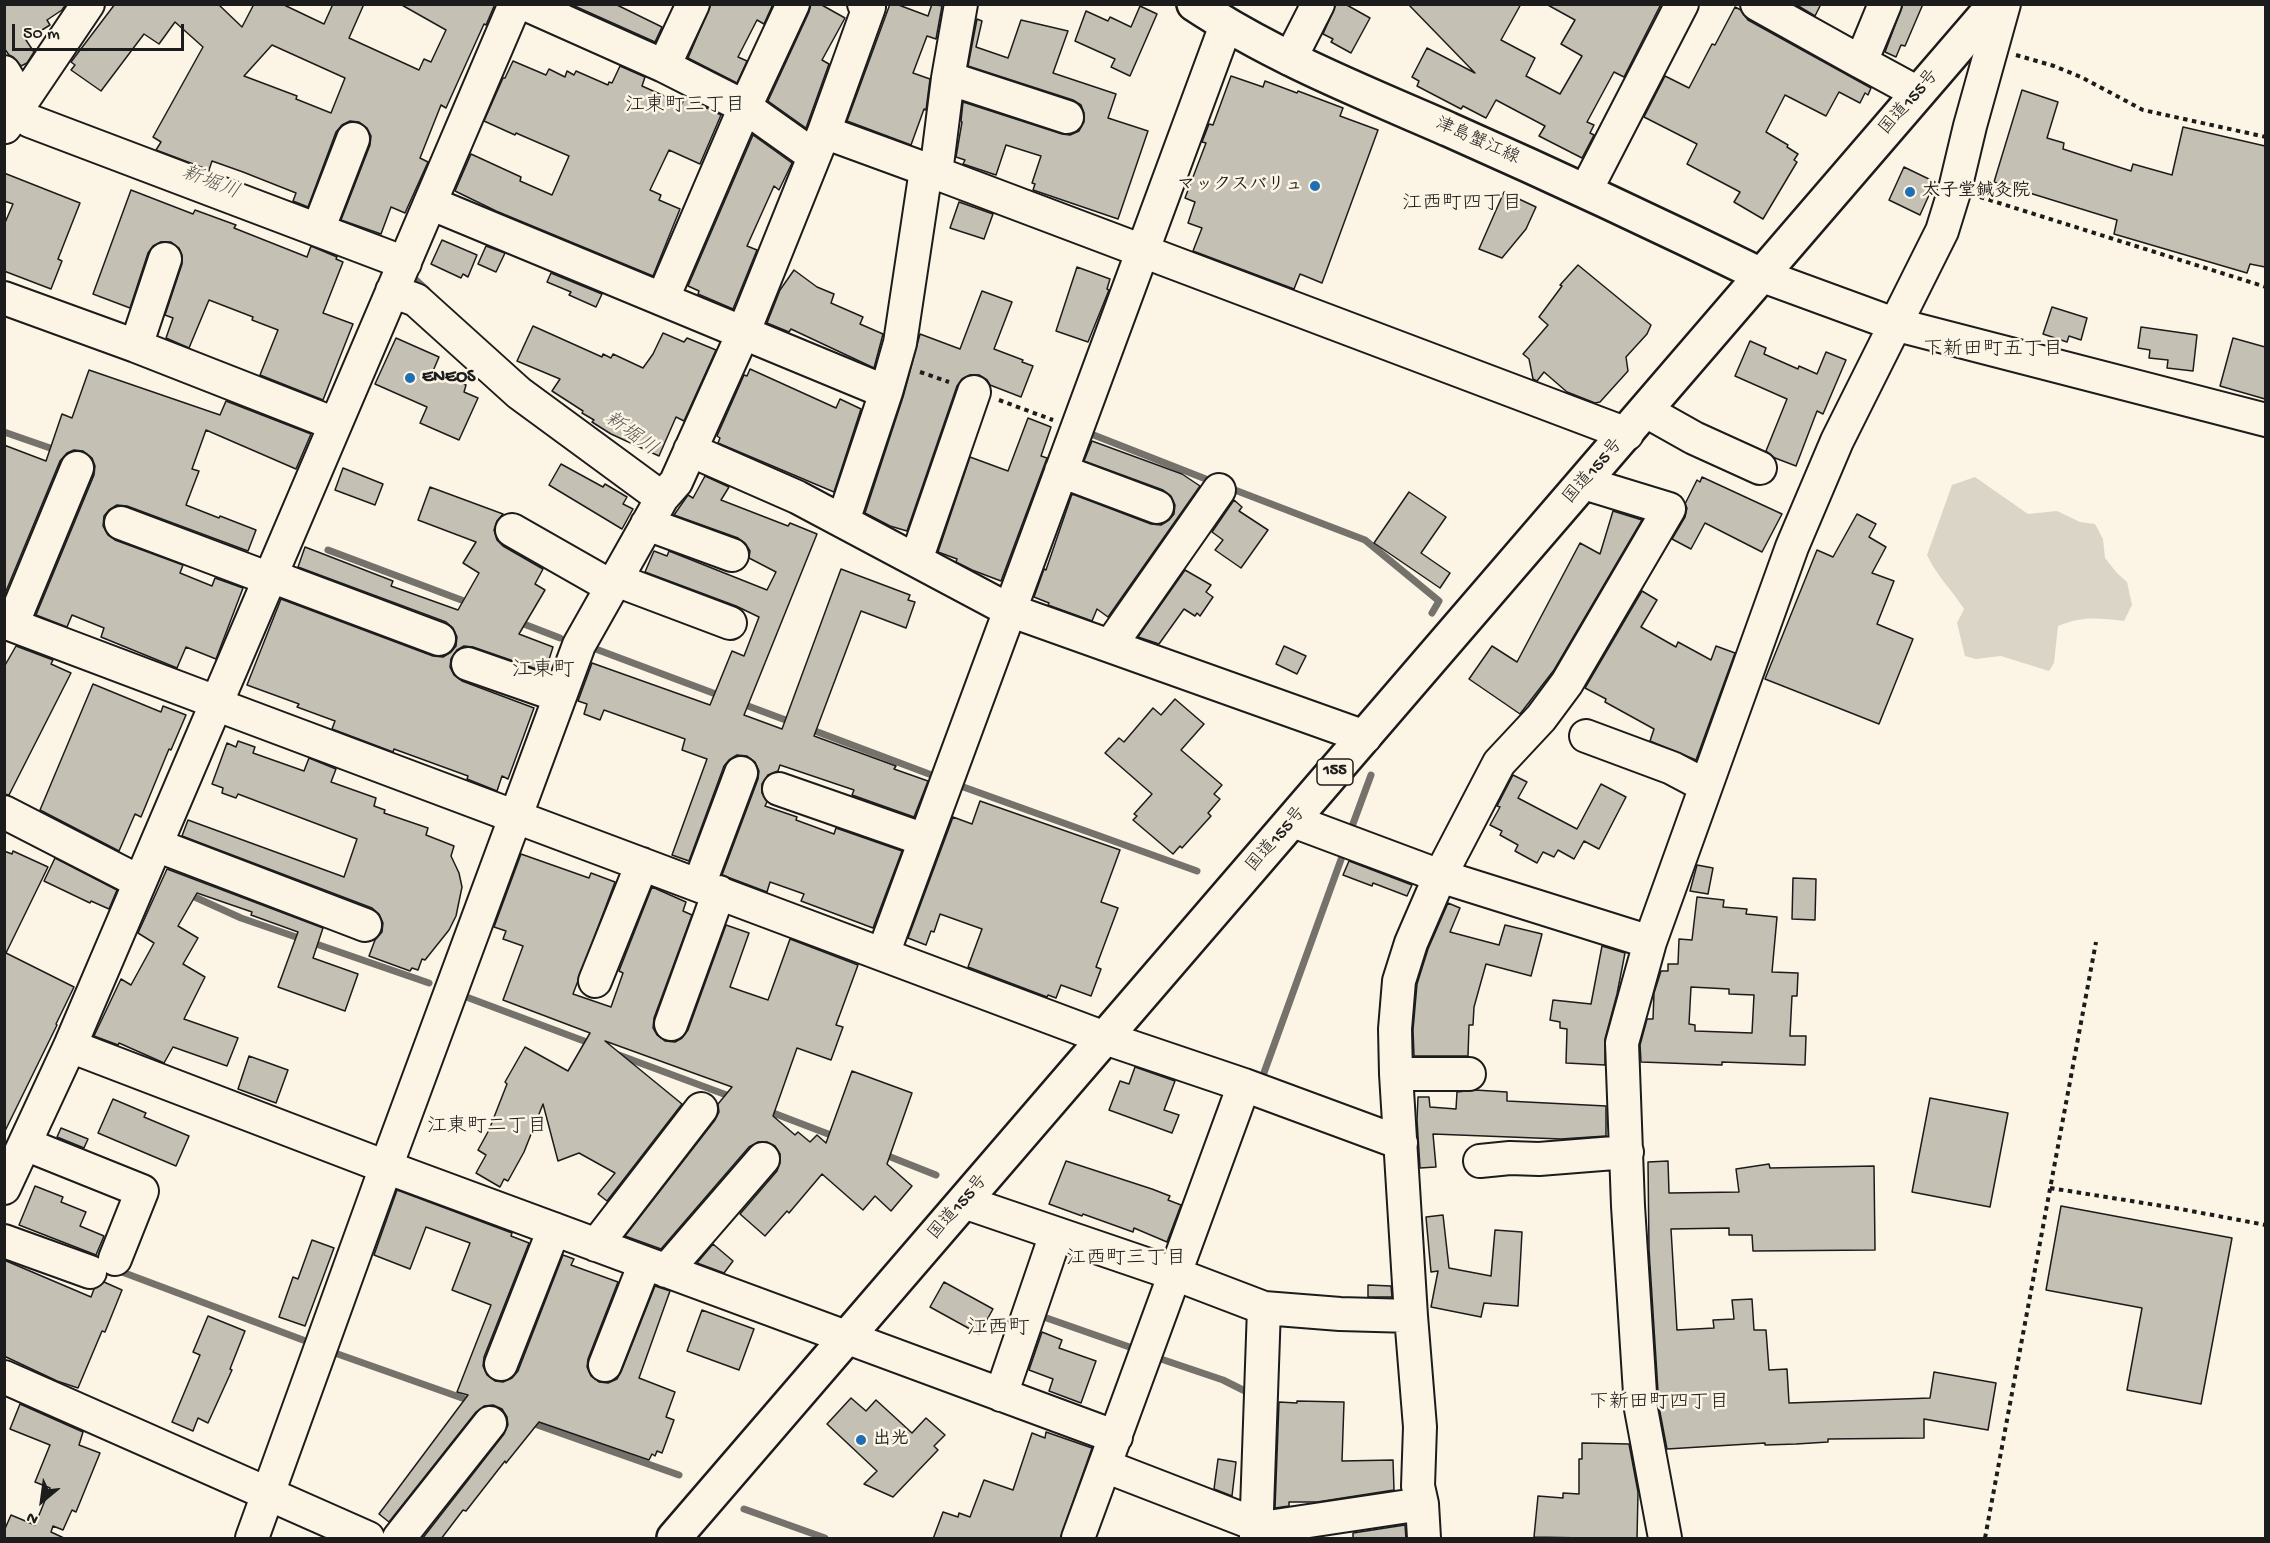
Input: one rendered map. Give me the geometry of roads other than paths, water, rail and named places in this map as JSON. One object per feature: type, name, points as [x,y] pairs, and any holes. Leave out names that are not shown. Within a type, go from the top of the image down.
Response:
[{"type":"main road","name":"津島蟹江線","points":[[1194,4],[1226,25],[1290,59],[1586,190],[1763,276]]},
{"type":"main road","name":"国道155号","points":[[675,1539],[1995,4]]},
{"type":"street","points":[[14,113],[88,4]]},
{"type":"street","points":[[4,1188],[70,1046],[515,4]]},
{"type":"street","points":[[525,4],[664,66],[819,144],[931,172],[1144,250],[1636,422],[1694,438],[1760,468]]},
{"type":"street","points":[[664,66],[693,4]]},
{"type":"street","points":[[663,298],[745,107],[793,4]]},
{"type":"street","points":[[252,1539],[386,1167],[579,645],[654,511],[676,482],[744,331],[819,144],[868,7],[864,4]]},
{"type":"street","points":[[843,522],[900,343],[961,4]]},
{"type":"street","points":[[1290,59],[1318,4]]},
{"type":"street","points":[[1586,190],[1682,4]]},
{"type":"street","points":[[1861,62],[1885,4]]},
{"type":"street","points":[[1665,1539],[1641,1409],[1622,1042],[1650,942],[1792,547],[1837,441],[1942,231],[2004,4]]},
{"type":"street","points":[[1765,6],[1918,93]]},
{"type":"street","points":[[883,954],[1226,25]]},
{"type":"street","points":[[4,72],[14,113],[30,121],[405,263]]},
{"type":"street","points":[[948,78],[1067,117]]},
{"type":"street","points":[[318,230],[353,139]]},
{"type":"street","points":[[430,203],[744,331],[886,392]]},
{"type":"street","points":[[136,346],[165,259]]},
{"type":"street","points":[[1763,276],[1894,324],[2265,420]]},
{"type":"street","points":[[392,291],[416,300],[654,511],[732,555]]},
{"type":"street","points":[[4,298],[136,346],[336,424]]},
{"type":"street","points":[[916,560],[974,392]]},
{"type":"street","points":[[690,450],[797,497],[1009,610],[1365,737]]},
{"type":"street","points":[[77,468],[8,624],[1105,1038],[1244,1085],[1401,1143]]},
{"type":"street","points":[[1061,471],[1157,507]]},
{"type":"street","points":[[1424,1539],[1422,1504],[1418,1486],[1420,1427],[1396,1074],[1395,1029],[1399,981],[1411,943],[1440,876],[1499,763],[1541,718],[1567,683],[1669,509],[1584,483]]},
{"type":"street","points":[[1110,646],[1219,490]]},
{"type":"street","points":[[122,523],[439,639]]},
{"type":"street","points":[[512,530],[614,583],[730,622]]},
{"type":"street","points":[[468,664],[560,696]]},
{"type":"street","points":[[1586,736],[1672,768],[1706,786]]},
{"type":"street","points":[[671,1024],[741,773]]},
{"type":"street","points":[[779,789],[925,840]]},
{"type":"street","points":[[4,812],[140,882]]},
{"type":"street","points":[[1293,821],[1440,876],[1650,942]]},
{"type":"street","points":[[156,845],[365,925]]},
{"type":"street","points":[[595,981],[642,864]]},
{"type":"street","points":[[70,1046],[386,1167],[1001,1395],[1255,1530],[1422,1504]]},
{"type":"street","points":[[1396,1074],[1469,1074]]},
{"type":"street","points":[[1078,1539],[1244,1085]]},
{"type":"street","points":[[596,1245],[701,1109]]},
{"type":"street","points":[[4,1241],[103,1266],[142,1191],[25,1144]]},
{"type":"street","points":[[1480,1161],[1627,1152]]},
{"type":"street","points":[[605,1365],[655,1267],[763,1159]]},
{"type":"street","points":[[964,1202],[1175,1274],[1264,1308],[1340,1314],[1411,1316]]},
{"type":"street","points":[[501,1364],[554,1229]]},
{"type":"street","points":[[1001,1395],[1056,1234]]},
{"type":"street","points":[[1255,1530],[1264,1308]]},
{"type":"street","points":[[4,1377],[368,1539]]},
{"type":"street","points":[[399,1539],[489,1423]]},
{"type":"waterway","name":"新堀川","points":[[416,280],[427,290]]},
{"type":"waterway","points":[[4,432],[102,466]]},
{"type":"waterway","points":[[1086,432],[1216,483]]},
{"type":"waterway","points":[[1227,487],[1365,540],[1439,601],[1432,613]]},
{"type":"waterway","points":[[328,550],[472,604]]},
{"type":"waterway","points":[[516,621],[560,638]]},
{"type":"waterway","points":[[593,648],[721,696]]},
{"type":"waterway","points":[[740,703],[791,722]]},
{"type":"waterway","points":[[807,728],[937,777]]},
{"type":"waterway","points":[[1350,832],[1371,775]]},
{"type":"waterway","points":[[955,784],[1197,871]]},
{"type":"waterway","points":[[1261,1081],[1343,854]]},
{"type":"waterway","points":[[188,894],[241,918],[429,983]]},
{"type":"waterway","points":[[461,995],[592,1044]]},
{"type":"waterway","points":[[616,1054],[732,1097]]},
{"type":"waterway","points":[[768,1111],[836,1137]]},
{"type":"waterway","points":[[883,1154],[936,1175]]},
{"type":"waterway","points":[[114,1269],[303,1340]]},
{"type":"waterway","points":[[1038,1315],[1138,1350]]},
{"type":"waterway","points":[[332,1352],[513,1416]]},
{"type":"waterway","points":[[1155,1357],[1223,1380],[1243,1390]]},
{"type":"waterway","points":[[529,1422],[679,1475]]},
{"type":"waterway","points":[[744,1509],[825,1538]]},
{"type":"place","name":"マックスバリュ","points":[[1315,186]]},
{"type":"place","name":"太子堂鍼灸院","points":[[1910,192]]},
{"type":"place","name":"ENEOS","points":[[410,378]]},
{"type":"place","name":"出光","points":[[861,1440]]},
{"type":"district","name":"江東町三丁目","points":[[685,107]]},
{"type":"district","name":"江西町四丁目","points":[[1462,205]]},
{"type":"district","name":"下新田町五丁目","points":[[1993,351]]},
{"type":"district","name":"江東町","points":[[543,672]]},
{"type":"district","name":"江東町二丁目","points":[[487,1128]]},
{"type":"district","name":"江西町三丁目","points":[[1126,1260]]},
{"type":"district","name":"江西町","points":[[998,1330]]},
{"type":"district","name":"下新田町四丁目","points":[[1659,1404]]}]
